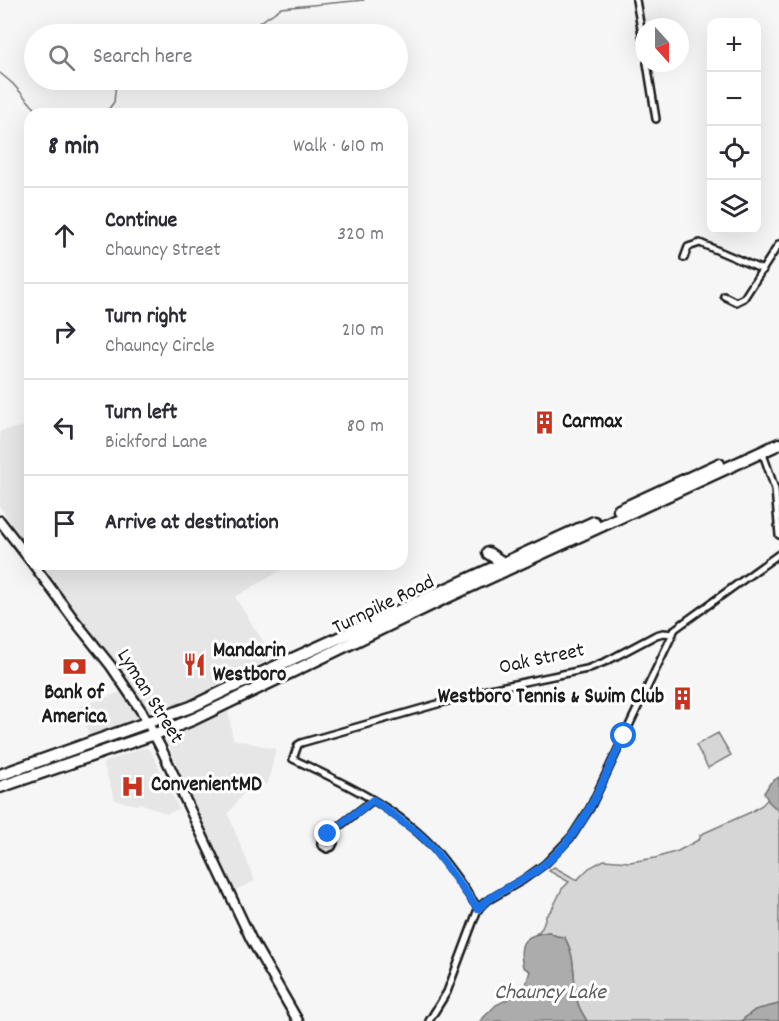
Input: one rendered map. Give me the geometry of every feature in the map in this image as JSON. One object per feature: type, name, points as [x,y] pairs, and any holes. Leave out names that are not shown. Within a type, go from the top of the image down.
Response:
[{"type":"highway","name":"Turnpike Road","points":[[0,775],[191,707],[268,669],[779,436]]},
{"type":"highway","name":"Turnpike Road","points":[[0,787],[155,734],[229,703],[441,600],[779,444]]},
{"type":"highway","points":[[488,553],[503,563]]},
{"type":"highway","points":[[428,598],[429,584]]},
{"type":"street","points":[[636,0],[639,18]]},
{"type":"street","points":[[648,72],[656,119]]},
{"type":"street","points":[[684,258],[690,246],[700,243],[762,270]]},
{"type":"street","points":[[724,296],[732,302],[741,301],[779,244]]},
{"type":"street","points":[[762,451],[775,489],[779,535]]},
{"type":"street","points":[[0,520],[24,552]]},
{"type":"street","name":"Oak Street","points":[[373,800],[293,759],[298,745],[301,742],[490,689],[576,672],[608,661],[663,633],[673,634],[675,628],[682,622],[779,554]]},
{"type":"street","name":"Lyman Street","points":[[38,570],[123,683],[149,723],[251,939],[298,1021]]},
{"type":"street","points":[[429,1021],[447,992],[478,909],[494,896],[541,867],[558,852],[579,827],[673,634]]},
{"type":"street","points":[[328,834],[373,800],[419,834],[432,847],[478,909]]},
{"type":"shaded area","points":[[24,426],[24,541],[0,507],[0,431]]},
{"type":"shaded area","points":[[45,570],[282,570],[235,597],[273,657],[213,689],[154,715],[90,737],[78,707],[130,689]]},
{"type":"shaded area","points":[[228,710],[233,739],[276,749],[268,783],[243,794],[228,814],[255,881],[233,891],[166,739]]},
{"type":"shaded area","points":[[718,733],[731,755],[708,768],[696,745]]},
{"type":"shaded area","points":[[142,748],[152,753],[179,809],[167,814],[140,803],[137,805],[115,800],[103,763]]},
{"type":"shaded area","points":[[779,788],[779,1004],[755,1010],[741,1021],[587,1021],[578,1004],[573,961],[564,937],[549,932],[536,934],[542,928],[546,916],[562,889],[569,882],[549,871],[554,867],[577,880],[589,868],[604,860],[630,862],[678,851],[700,839],[700,835],[751,812],[762,805]]},
{"type":"water","points":[[779,777],[779,811],[769,802],[764,793],[770,783]]},
{"type":"water","name":"Chauncy Lake","points":[[549,932],[564,937],[568,944],[573,961],[578,1004],[587,1021],[480,1021],[496,1005],[524,991],[530,971],[523,967],[522,945],[534,935]]},
{"type":"water","points":[[779,1004],[779,1021],[741,1021],[755,1010]]},
{"type":"waterway","points":[[258,24],[281,8],[364,0]]},
{"type":"waterway","points":[[0,73],[35,108]]},
{"type":"waterway","points":[[110,108],[114,102],[115,90]]},
{"type":"place","name":"Carmax","points":[[544,423]]},
{"type":"place","name":"Mandarin Westboro","points":[[195,664]]},
{"type":"place","name":"Bank of America","points":[[74,666]]},
{"type":"place","name":"Westboro Tennis & Swim Club","points":[[682,698]]},
{"type":"place","name":"ConvenientMD","points":[[133,786]]},
{"type":"route","points":[[328,834],[373,800],[419,834],[432,847],[478,909],[494,896],[541,867],[572,836],[590,808],[624,736]]}]
